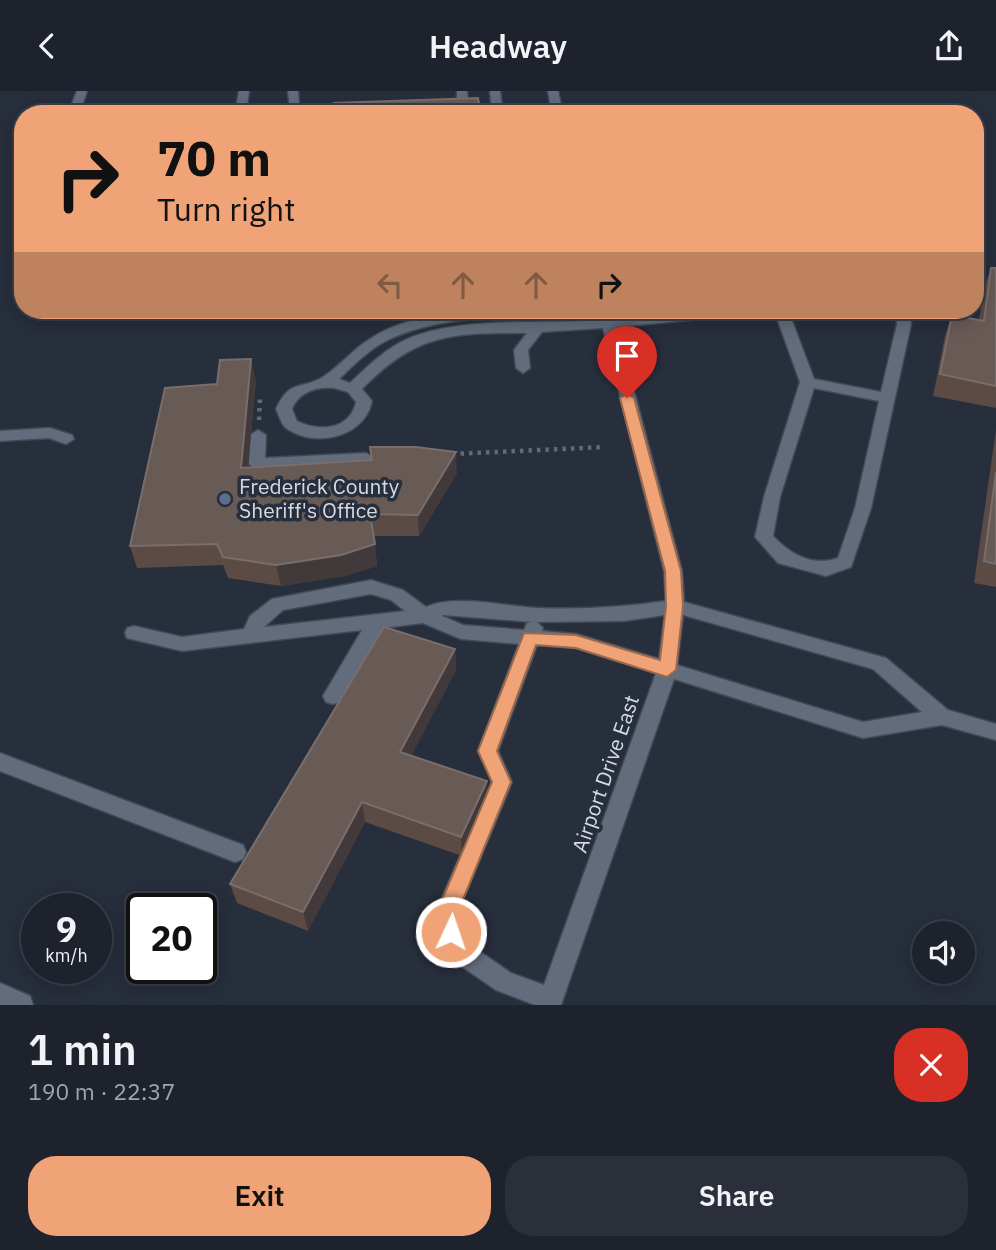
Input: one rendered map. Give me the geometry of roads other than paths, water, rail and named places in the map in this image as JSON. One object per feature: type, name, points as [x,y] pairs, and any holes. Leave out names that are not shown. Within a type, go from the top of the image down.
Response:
[{"type":"street","points":[[325,383],[382,337],[445,319]]},
{"type":"street","points":[[353,389],[395,350],[426,337],[459,331],[538,328],[583,319]]},
{"type":"street","name":"Airport Drive East","points":[[550,1002],[667,670],[675,606],[673,571],[604,319]]},
{"type":"street","points":[[624,319],[640,322],[655,319]]},
{"type":"street","points":[[784,319],[808,382],[772,496],[764,537],[784,558],[825,569],[845,562],[863,508],[904,319]]},
{"type":"street","points":[[523,368],[521,350],[538,328]]},
{"type":"street","points":[[808,382],[888,398]]},
{"type":"street","points":[[325,383],[353,389],[364,401],[361,415],[345,428],[333,432],[308,432],[290,423],[284,409],[292,394],[308,386],[325,383]]},
{"type":"street","points":[[0,436],[50,433],[66,439]]},
{"type":"street","points":[[258,435],[257,464],[366,458]]},
{"type":"street","points":[[251,637],[257,621],[278,604],[372,587],[397,595],[424,616],[461,632],[576,641],[863,730],[942,717]]},
{"type":"street","points":[[134,633],[182,644],[376,623],[424,616],[441,608],[539,615],[624,614],[675,606],[879,663],[942,717],[996,733]]},
{"type":"street","points":[[539,615],[488,751],[502,782],[446,914],[456,949],[504,982],[550,1002]]},
{"type":"street","points":[[333,696],[376,623]]},
{"type":"street","points":[[0,762],[235,852]]},
{"type":"street","points":[[0,995],[21,1005]]},
{"type":"place","name":"Frederick County Sheriff's Office","points":[[225,499]]}]
